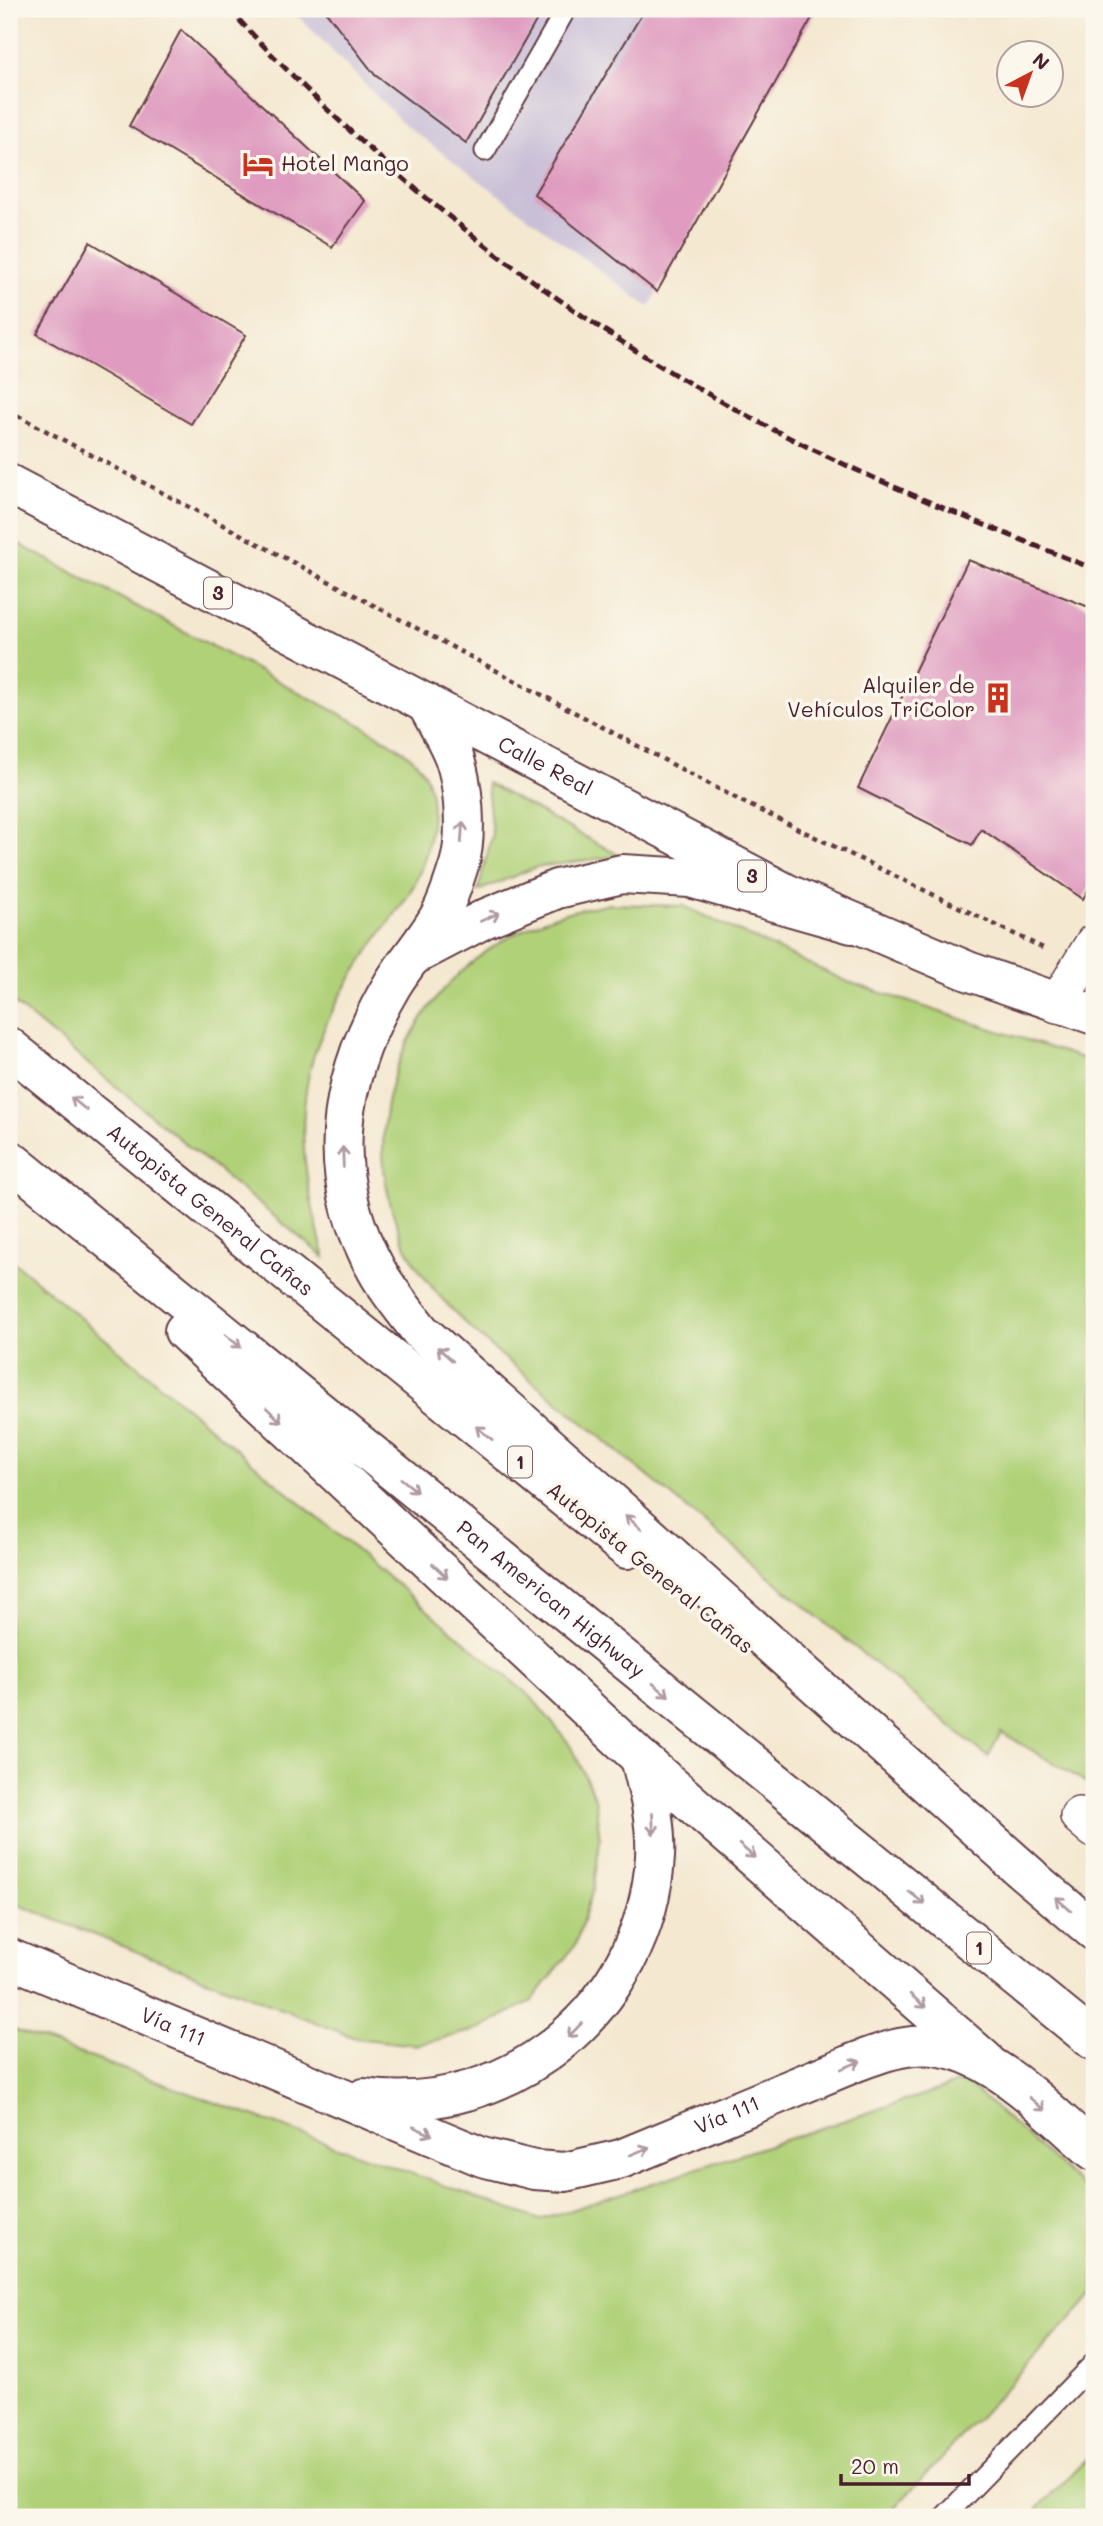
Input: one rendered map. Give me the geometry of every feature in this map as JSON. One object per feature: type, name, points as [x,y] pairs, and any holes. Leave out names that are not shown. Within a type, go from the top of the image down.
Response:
[{"type":"main road","name":"Calle Real","points":[[9,484],[646,821],[852,924],[1057,1004],[1094,1015]]},
{"type":"main road","points":[[426,703],[452,752],[464,807],[460,862],[441,915],[407,959],[374,1015],[353,1065],[345,1111],[342,1158],[349,1206],[377,1271],[421,1332],[1031,1877]]},
{"type":"main road","points":[[407,959],[485,918],[557,889],[622,874],[690,878],[852,924]]},
{"type":"main road","name":"Autopista General Cañas","points":[[9,1047],[1094,1931]]},
{"type":"main road","name":"Pan American Highway","points":[[9,1159],[1094,2040]]},
{"type":"main road","points":[[9,1168],[640,1758],[985,2060]]},
{"type":"main road","name":"Vía 111","points":[[338,2094],[388,2101],[438,2098],[486,2086],[532,2064],[572,2034],[605,1997],[631,1954],[648,1907],[655,1856],[652,1807],[640,1758]]},
{"type":"main road","name":"Vía 111","points":[[9,1958],[338,2094],[482,2157],[534,2170],[565,2172],[621,2159],[891,2050],[915,2045],[946,2046],[985,2060],[1094,2151]]},
{"type":"street","points":[[1057,1004],[1094,943]]},
{"type":"lane","points":[[485,151],[566,9]]},
{"type":"lane","points":[[944,2517],[1094,2363]]},
{"type":"path","points":[[9,411],[743,802],[1053,953]]},
{"type":"shaded area","points":[[291,9],[817,9],[649,307],[405,125]]},
{"type":"green space","points":[[9,539],[365,727],[406,753],[425,775],[432,806],[429,840],[420,872],[407,898],[344,989],[322,1033],[309,1075],[303,1128],[304,1154],[312,1206],[325,1258],[9,999]]},
{"type":"green space","points":[[487,783],[620,856],[536,867],[478,891],[492,835]]},
{"type":"green space","points":[[610,904],[684,906],[848,982],[1094,1062],[1094,1787],[1001,1732],[988,1757],[489,1345],[440,1296],[409,1253],[402,1238],[386,1180],[384,1123],[397,1069],[421,1020],[456,977],[500,942],[552,917]]},
{"type":"green space","points":[[9,1258],[532,1698],[572,1747],[595,1798],[600,1840],[594,1886],[575,1945],[532,2001],[476,2030],[416,2045],[355,2038],[9,1901]]},
{"type":"green space","points":[[9,2028],[540,2220],[965,2081],[1094,2196],[1094,2294],[886,2517],[9,2517]]},
{"type":"green space","points":[[1094,2453],[1094,2517],[1029,2517]]},
{"type":"building","points":[[324,9],[543,9],[466,143],[375,75]]},
{"type":"building","points":[[645,9],[817,9],[657,292],[534,194]]},
{"type":"building","name":"Hotel Mango","points":[[181,30],[365,201],[332,247],[129,126]]},
{"type":"building","points":[[90,242],[246,335],[191,424],[37,334]]},
{"type":"building","name":"Alquiler de Vehículos TriColor","points":[[968,560],[1094,609],[1094,880],[1083,899],[981,829],[972,845],[858,788]]},
{"type":"railway","points":[[229,9],[286,69],[407,181],[537,284],[605,330],[674,374],[788,437],[918,497],[1094,569]]},
{"type":"place","name":"Hotel Mango","points":[[258,164]]},
{"type":"place","name":"Alquiler de Vehículos TriColor","points":[[998,698]]}]
